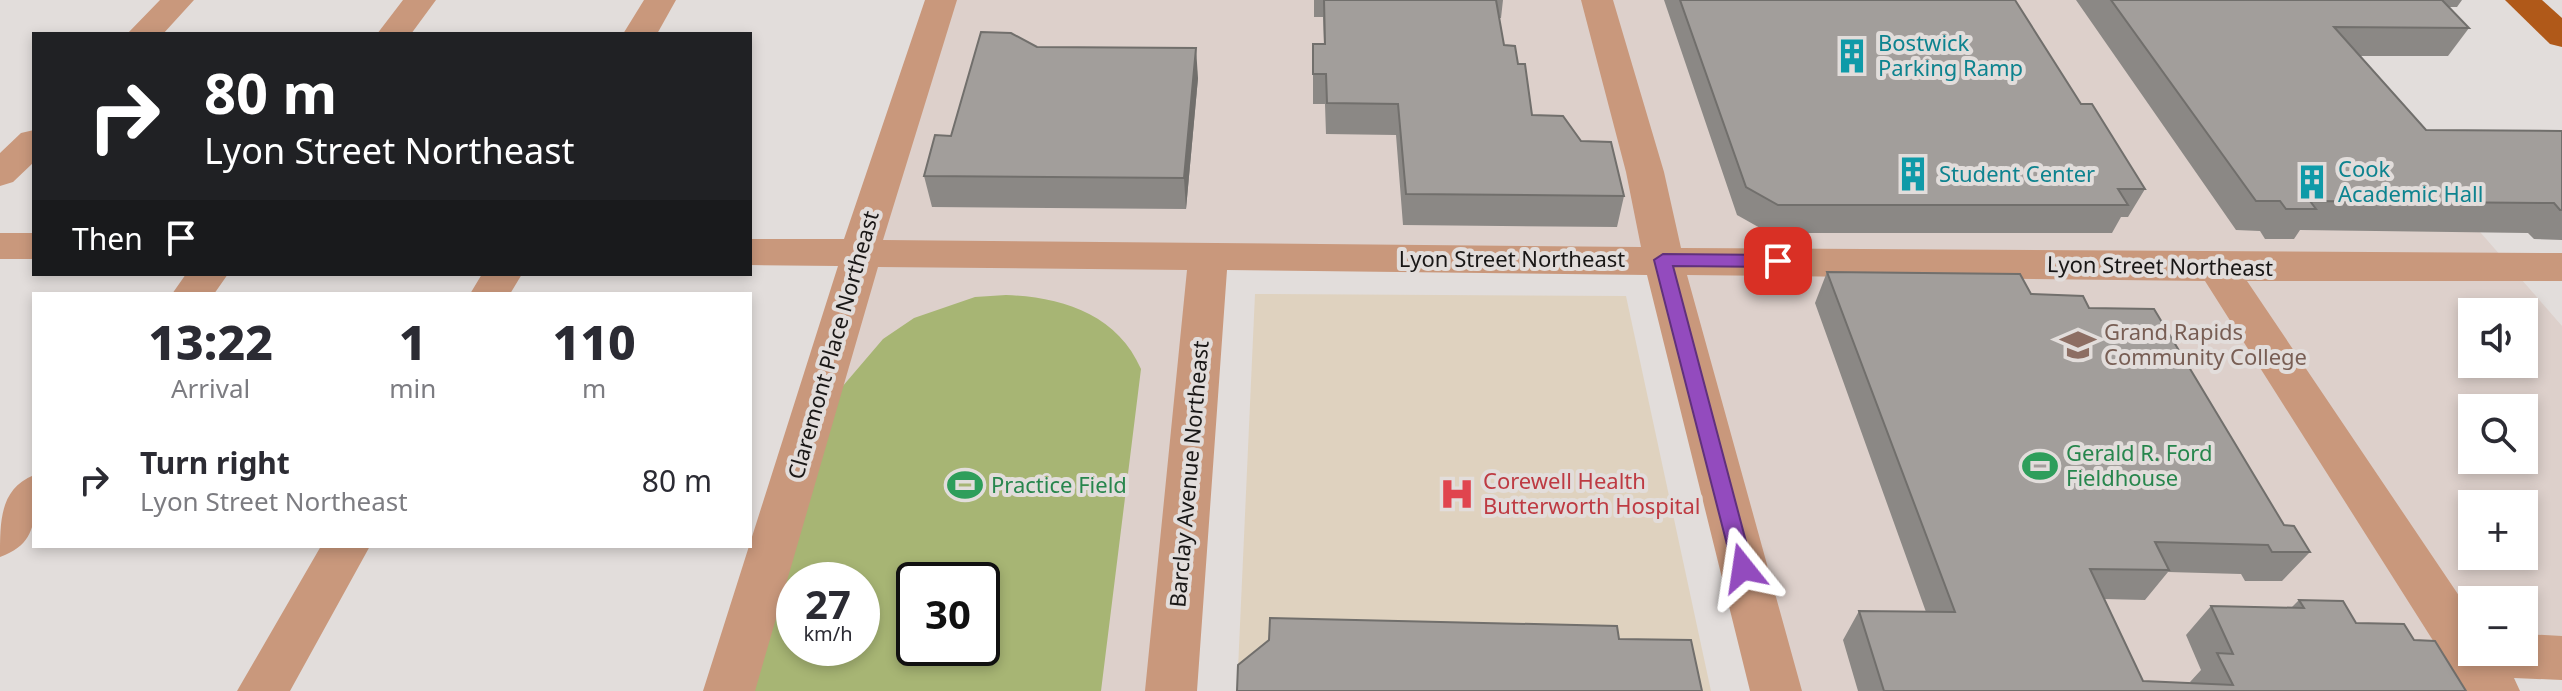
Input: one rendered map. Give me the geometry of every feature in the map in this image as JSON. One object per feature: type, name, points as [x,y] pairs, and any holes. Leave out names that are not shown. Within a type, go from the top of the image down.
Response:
[{"type":"main road","points":[[2539,6],[2562,37]]},
{"type":"street","points":[[146,32],[178,0]]},
{"type":"street","points":[[396,32],[420,0]]},
{"type":"street","points":[[641,32],[660,0]]},
{"type":"street","name":"Claremont Place Northeast","points":[[729,691],[862,253],[866,229],[941,0]]},
{"type":"street","points":[[1597,0],[1645,172],[1663,260],[1776,691]]},
{"type":"street","points":[[0,174],[32,143]]},
{"type":"street","points":[[0,246],[32,246]]},
{"type":"street","name":"Lyon Street Northeast","points":[[752,252],[2217,267],[2562,267]]},
{"type":"street","name":"Barclay Avenue Northeast","points":[[1171,691],[1208,257]]},
{"type":"street","points":[[2217,267],[2482,672],[2562,658]]},
{"type":"street","points":[[194,292],[206,276]]},
{"type":"street","points":[[0,537],[32,497]]},
{"type":"street","points":[[263,691],[345,548]]},
{"type":"shaded area","name":"Grand Rapids Community College","points":[[952,0],[2278,0],[2538,298],[2458,298],[2458,378],[2538,378],[2538,298],[2562,326],[2562,658],[2538,654],[2538,586],[2458,586],[2458,666],[2480,666],[2494,691],[1775,691],[1663,260],[1208,257],[1171,691],[729,691]]},
{"type":"shaded area","name":"Corewell Health Butterworth Hospital","points":[[1255,294],[1626,296],[1711,691],[1237,691]]},
{"type":"green space","name":"Practice Field","points":[[1006,295],[1047,300],[1086,312],[1103,322],[1131,350],[1141,369],[1101,691],[747,691],[776,598],[776,666],[880,666],[880,562],[787,562],[842,387],[883,339],[914,318],[975,297]]},
{"type":"building","points":[[1324,0],[1496,0],[1504,45],[1515,46],[1518,64],[1525,64],[1532,115],[1563,116],[1581,141],[1611,142],[1624,196],[1406,194],[1398,104],[1327,103],[1326,74],[1313,74],[1313,44],[1325,44]]},
{"type":"building","points":[[1680,0],[2015,0],[2081,104],[2092,104],[2145,189],[2118,189],[2128,205],[1778,205],[1746,187]]},
{"type":"building","points":[[2111,0],[2442,0],[2469,28],[2334,27],[2426,130],[2562,131],[2562,210],[2554,203],[2310,201],[2316,209],[2286,209],[2280,201],[2256,201]]},
{"type":"building","points":[[981,32],[1011,33],[1037,47],[1196,48],[1184,178],[924,176],[935,135],[951,136]]},
{"type":"building","points":[[1827,272],[2020,274],[2031,294],[2083,296],[2089,308],[2154,309],[2284,525],[2294,526],[2310,552],[2272,552],[2268,545],[2155,542],[2169,570],[2090,569],[2143,681],[2233,685],[2217,653],[2233,654],[2211,606],[2304,608],[2299,600],[2343,601],[2356,623],[2404,624],[2414,640],[2435,641],[2466,691],[1884,691],[1859,611],[1955,612]]},
{"type":"building","points":[[1270,618],[1617,626],[1619,639],[1691,640],[1702,691],[1237,691],[1238,665],[1269,640]]},
{"type":"place","name":"Bostwick Parking Ramp","points":[[1852,56]]},
{"type":"place","name":"Student Center","points":[[1913,174]]},
{"type":"place","name":"Cook Academic Hall","points":[[2312,182]]},
{"type":"place","name":"Grand Rapids Community College","points":[[2078,345]]},
{"type":"place","name":"Gerald R. Ford Fieldhouse","points":[[2040,466]]},
{"type":"place","name":"Practice Field","points":[[965,485]]},
{"type":"place","name":"Corewell Health Butterworth Hospital","points":[[1457,494]]},
{"type":"route","points":[[1743,568],[1663,260],[1778,261]]}]
